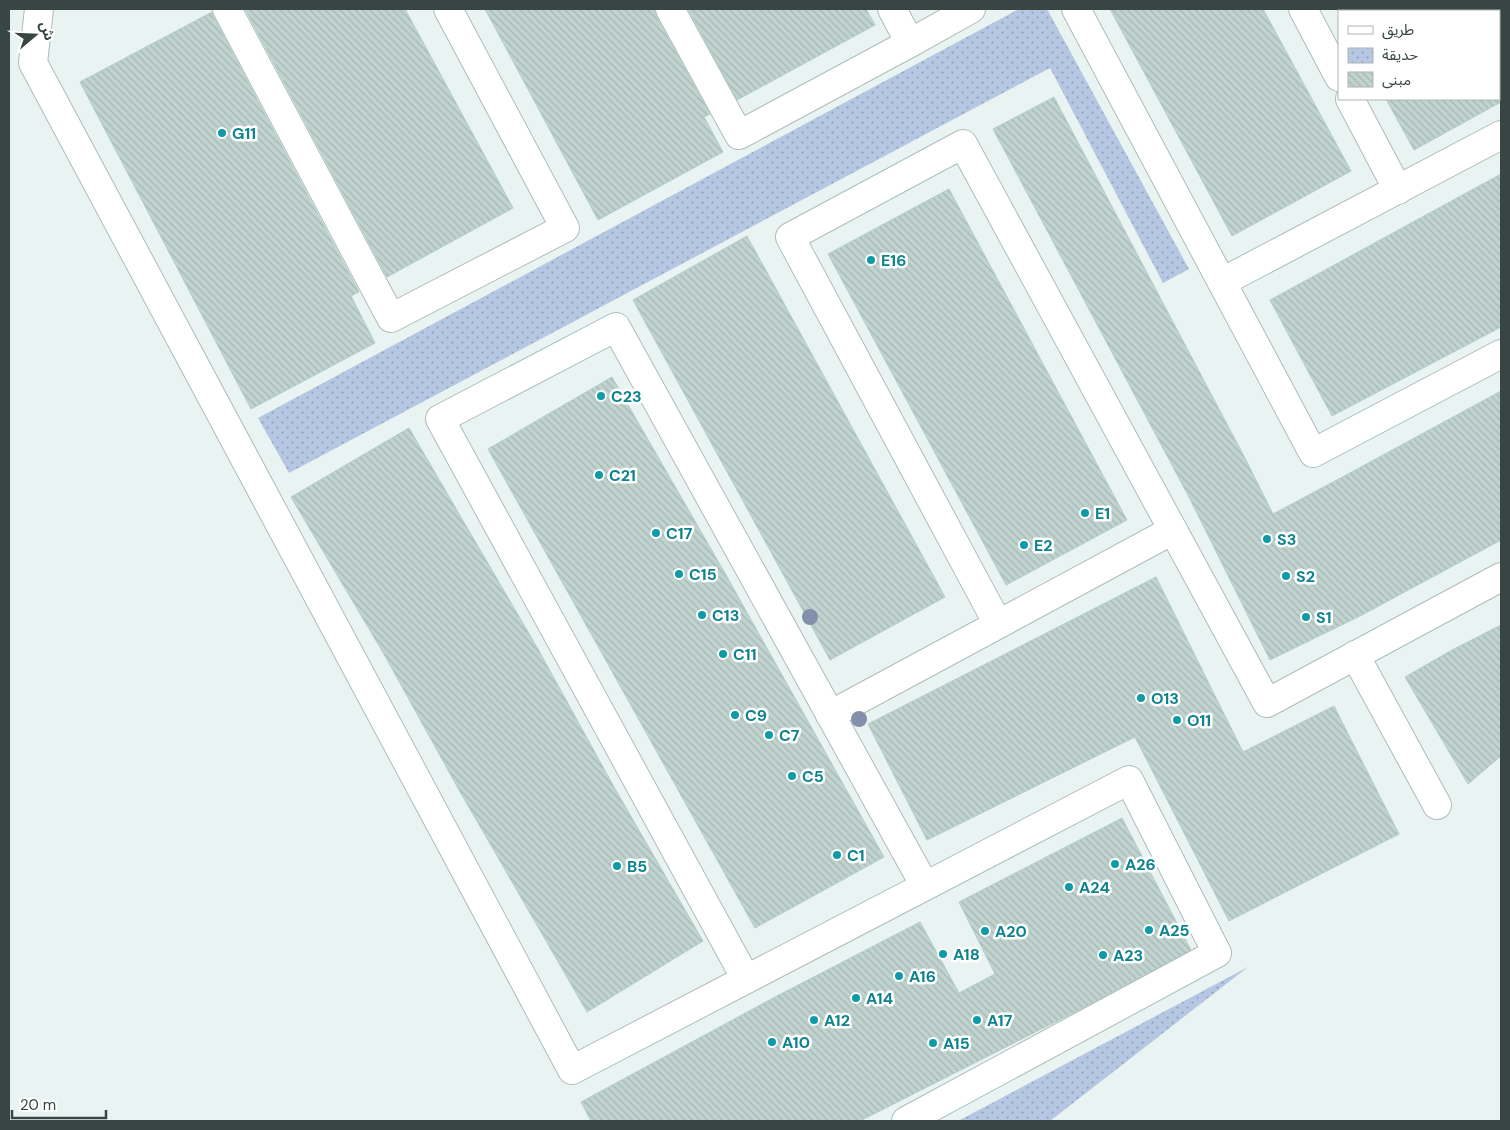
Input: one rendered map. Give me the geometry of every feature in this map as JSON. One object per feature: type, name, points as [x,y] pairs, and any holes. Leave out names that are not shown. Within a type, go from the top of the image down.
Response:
[{"type":"street","points":[[39,9],[33,63],[572,1070],[1129,780],[1217,952],[906,1121]]},
{"type":"street","points":[[227,9],[391,318],[564,228],[448,9]]},
{"type":"street","points":[[670,9],[740,135],[971,9]]},
{"type":"street","points":[[892,9],[910,43]]},
{"type":"street","points":[[1076,9],[1313,453],[1501,354]]},
{"type":"street","points":[[1303,9],[1338,75]]},
{"type":"street","points":[[1351,100],[1398,190]]},
{"type":"street","points":[[1222,282],[1501,135]]},
{"type":"street","points":[[998,624],[790,238],[963,144],[1267,703],[1501,577]]},
{"type":"street","points":[[746,979],[440,419],[616,327],[925,886]]},
{"type":"street","points":[[830,715],[1173,530]]},
{"type":"street","points":[[1355,655],[1437,805]]},
{"type":"green space","points":[[1019,9],[1047,9],[1189,269],[1163,283],[1050,68],[289,473],[258,418]]},
{"type":"green space","points":[[1248,967],[1050,1121],[958,1121]]},
{"type":"building","points":[[245,9],[405,9],[513,208],[387,277]]},
{"type":"building","points":[[485,9],[654,9],[656,16],[710,114],[704,117],[723,152],[598,220]]},
{"type":"building","points":[[688,9],[866,9],[875,25],[737,100]]},
{"type":"building","points":[[1110,9],[1263,9],[1351,171],[1232,236]]},
{"type":"building","points":[[212,12],[359,292],[351,296],[375,343],[251,409],[80,82]]},
{"type":"building","points":[[1054,97],[1273,514],[1501,391],[1501,540],[1362,615],[1270,660],[1190,499],[993,129]]},
{"type":"building","points":[[1501,99],[1501,102],[1414,150],[1387,100]]},
{"type":"building","points":[[1501,174],[1501,327],[1332,416],[1270,300]]},
{"type":"building","points":[[949,189],[1127,520],[1006,585],[828,254]]},
{"type":"building","points":[[747,236],[945,597],[830,660],[633,300]]},
{"type":"building","points":[[612,377],[726,575],[884,857],[755,928],[488,449]]},
{"type":"building","points":[[409,428],[538,649],[614,787],[703,941],[587,1012],[459,790],[385,656],[291,497]]},
{"type":"building","points":[[1156,577],[1243,752],[1334,706],[1399,834],[1229,921],[1135,737],[927,840],[868,724]]},
{"type":"building","points":[[1501,625],[1501,756],[1468,784],[1405,677]]},
{"type":"building","points":[[1122,818],[1191,950],[1077,1011],[860,1121],[591,1121],[581,1102],[775,997],[920,922],[959,993],[995,974],[959,902]]},
{"type":"place","name":"G11","points":[[222,133]]},
{"type":"place","name":"E16","points":[[871,260]]},
{"type":"place","name":"C23","points":[[601,396]]},
{"type":"place","name":"C21","points":[[599,475]]},
{"type":"place","name":"E1","points":[[1085,513]]},
{"type":"place","name":"C17","points":[[656,533]]},
{"type":"place","name":"S3","points":[[1267,539]]},
{"type":"place","name":"E2","points":[[1024,545]]},
{"type":"place","name":"C15","points":[[679,574]]},
{"type":"place","name":"S2","points":[[1286,576]]},
{"type":"place","name":"C13","points":[[702,615]]},
{"type":"place","name":"S1","points":[[1306,617]]},
{"type":"place","name":"C11","points":[[723,654]]},
{"type":"place","name":"O13","points":[[1141,698]]},
{"type":"place","name":"C9","points":[[735,715]]},
{"type":"place","name":"O11","points":[[1177,720]]},
{"type":"place","name":"C7","points":[[769,735]]},
{"type":"place","name":"C5","points":[[792,776]]},
{"type":"place","name":"C1","points":[[837,855]]},
{"type":"place","name":"A26","points":[[1115,864]]},
{"type":"place","name":"B5","points":[[617,866]]},
{"type":"place","name":"A24","points":[[1069,887]]},
{"type":"place","name":"A25","points":[[1149,930]]},
{"type":"place","name":"A20","points":[[985,931]]},
{"type":"place","name":"A18","points":[[943,954]]},
{"type":"place","name":"A23","points":[[1103,955]]},
{"type":"place","name":"A16","points":[[899,976]]},
{"type":"place","name":"A14","points":[[856,998]]},
{"type":"place","name":"A12","points":[[814,1020]]},
{"type":"place","name":"A17","points":[[977,1020]]},
{"type":"place","name":"A10","points":[[772,1042]]},
{"type":"place","name":"A15","points":[[933,1043]]}]
